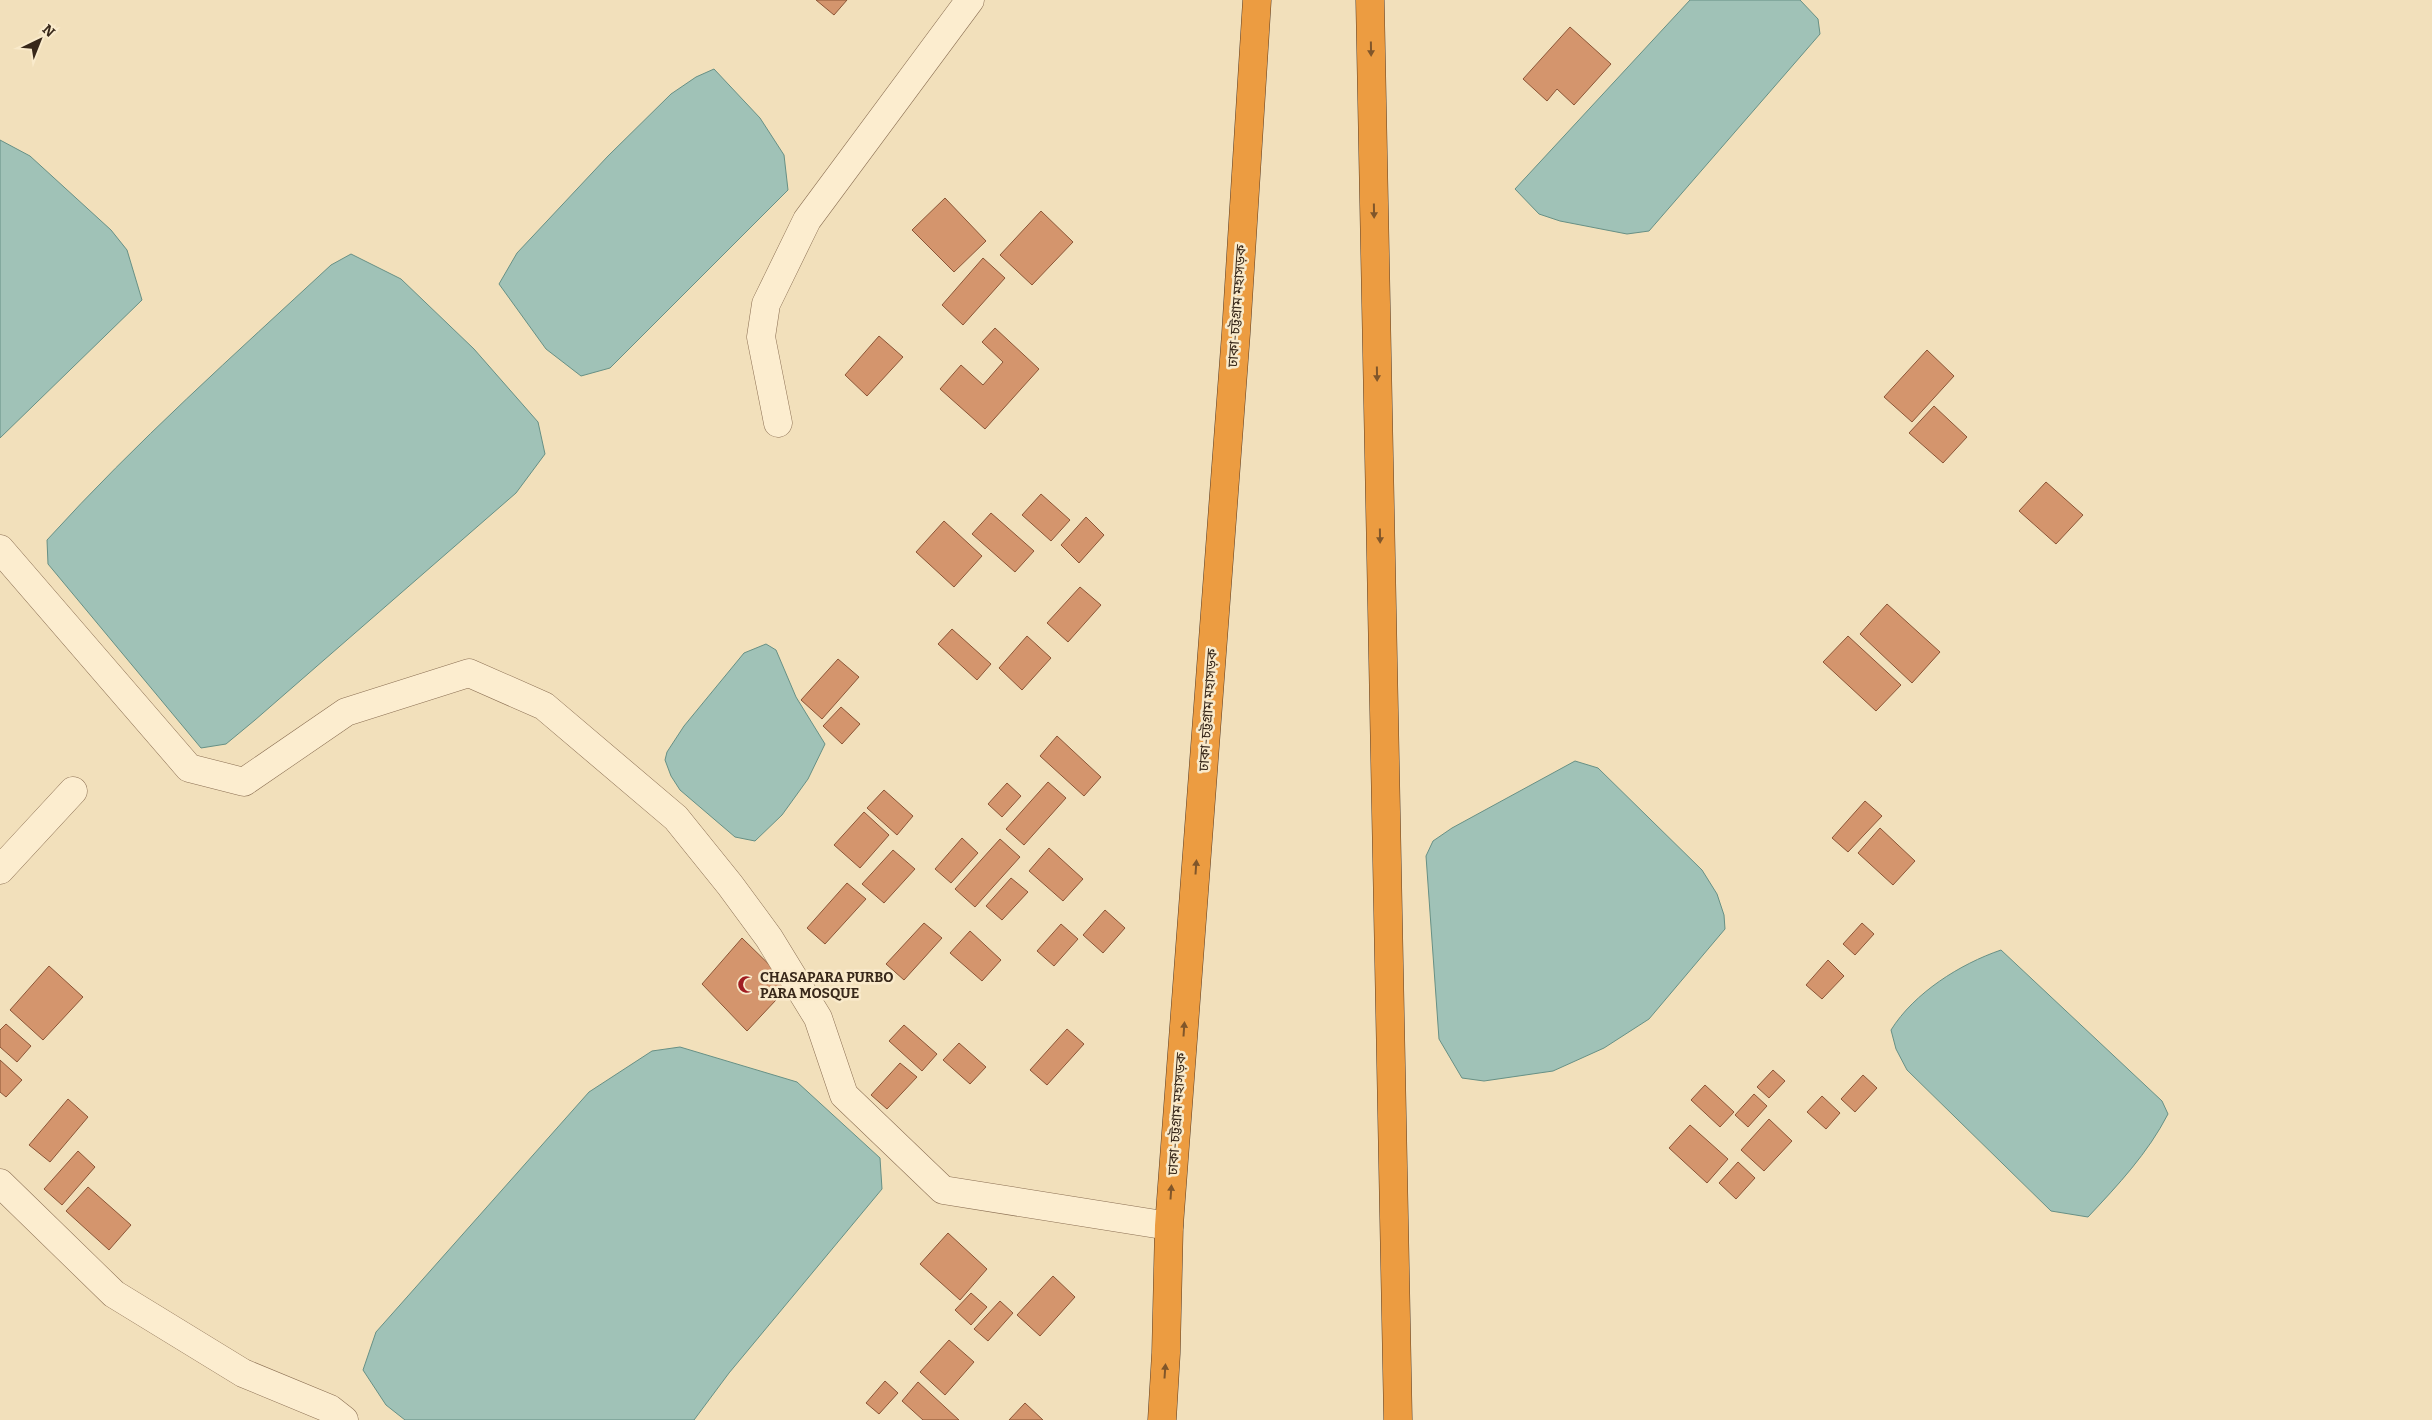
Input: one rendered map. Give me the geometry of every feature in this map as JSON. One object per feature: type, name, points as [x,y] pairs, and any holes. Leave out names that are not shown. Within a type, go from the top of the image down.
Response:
[{"type":"highway","name":"ঢাকা-চট্টগ্রাম মহাসড়ক","points":[[1162,1420],[1166,1353],[1169,1226],[1236,333],[1257,0]]},
{"type":"highway","points":[[1370,0],[1398,1420]]},
{"type":"street","points":[[778,423],[761,337],[766,304],[807,220],[970,0]]},
{"type":"street","points":[[0,549],[189,768],[244,782],[346,712],[469,673],[544,706],[676,818],[730,885],[779,954],[818,1018],[844,1095],[943,1190],[1169,1226]]},
{"type":"street","points":[[0,870],[73,791]]},
{"type":"street","points":[[0,1183],[114,1294],[243,1373],[330,1409],[344,1420]]},
{"type":"water","points":[[1690,0],[1800,0],[1818,19],[1820,34],[1649,231],[1627,234],[1560,221],[1539,214],[1515,189]]},
{"type":"water","points":[[714,69],[760,118],[784,155],[788,190],[610,368],[581,376],[546,349],[499,284],[517,253],[608,156],[671,94],[696,77]]},
{"type":"water","points":[[0,140],[30,156],[111,230],[127,250],[142,300],[0,438]]},
{"type":"water","points":[[351,254],[401,279],[474,349],[538,422],[545,454],[516,493],[255,720],[226,744],[201,748],[48,564],[47,540],[115,468],[186,399],[331,265]]},
{"type":"water","points":[[766,644],[776,650],[796,697],[825,744],[808,779],[782,815],[755,841],[735,837],[680,790],[671,776],[665,760],[667,752],[684,726],[744,653]]},
{"type":"water","points":[[1575,761],[1598,768],[1702,870],[1717,894],[1724,915],[1725,929],[1649,1019],[1604,1048],[1553,1071],[1484,1081],[1462,1078],[1439,1039],[1426,856],[1433,841],[1452,828]]},
{"type":"water","points":[[2001,950],[2162,1101],[2168,1114],[2142,1155],[2088,1217],[2051,1211],[1907,1070],[1896,1049],[1891,1030],[1912,1004],[1939,981],[1970,963]]},
{"type":"water","points":[[680,1047],[797,1082],[880,1158],[882,1189],[729,1373],[694,1420],[405,1420],[386,1405],[363,1370],[376,1332],[589,1092],[652,1051]]},
{"type":"building","points":[[816,0],[847,0],[834,15]]},
{"type":"building","points":[[1570,27],[1611,64],[1574,105],[1557,89],[1547,101],[1523,79]]},
{"type":"building","points":[[945,198],[986,241],[954,272],[912,230]]},
{"type":"building","points":[[1041,211],[1073,242],[1032,285],[1000,255]]},
{"type":"building","points":[[983,258],[1005,278],[963,325],[942,305]]},
{"type":"building","points":[[995,328],[1039,369],[985,429],[940,389],[961,365],[983,385],[1003,362],[982,342]]},
{"type":"building","points":[[879,336],[903,357],[867,396],[845,375]]},
{"type":"building","points":[[1927,350],[1954,376],[1912,422],[1884,397]]},
{"type":"building","points":[[1934,406],[1967,437],[1943,463],[1909,433]]},
{"type":"building","points":[[2046,482],[2083,515],[2056,544],[2019,511]]},
{"type":"building","points":[[1041,494],[1070,520],[1051,541],[1022,515]]},
{"type":"building","points":[[991,513],[1034,551],[1015,572],[972,534]]},
{"type":"building","points":[[1086,517],[1104,535],[1079,563],[1061,545]]},
{"type":"building","points":[[944,521],[982,556],[954,587],[916,552]]},
{"type":"building","points":[[1080,587],[1101,605],[1068,642],[1047,623]]},
{"type":"building","points":[[1887,604],[1940,652],[1912,683],[1860,634]]},
{"type":"building","points":[[952,629],[991,664],[977,680],[938,644]]},
{"type":"building","points":[[1027,636],[1051,658],[1022,690],[999,668]]},
{"type":"building","points":[[1848,636],[1901,685],[1876,711],[1823,662]]},
{"type":"building","points":[[838,659],[859,677],[822,719],[801,700]]},
{"type":"building","points":[[841,707],[860,724],[842,744],[823,726]]},
{"type":"building","points":[[1057,736],[1101,777],[1084,796],[1040,756]]},
{"type":"building","points":[[1048,782],[1066,798],[1024,845],[1006,829]]},
{"type":"building","points":[[1007,783],[1021,796],[1002,817],[988,804]]},
{"type":"building","points":[[884,790],[913,816],[897,835],[867,808]]},
{"type":"building","points":[[1865,801],[1882,816],[1848,852],[1832,838]]},
{"type":"building","points":[[864,812],[889,835],[860,868],[834,845]]},
{"type":"building","points":[[1880,828],[1915,861],[1893,885],[1858,853]]},
{"type":"building","points":[[962,838],[978,853],[951,883],[935,869]]},
{"type":"building","points":[[1000,839],[1020,857],[975,907],[955,889]]},
{"type":"building","points":[[1049,848],[1083,879],[1063,901],[1029,871]]},
{"type":"building","points":[[893,850],[915,869],[884,903],[862,884]]},
{"type":"building","points":[[1011,878],[1028,892],[1002,920],[986,906]]},
{"type":"building","points":[[847,883],[866,899],[825,944],[807,928]]},
{"type":"building","points":[[1105,910],[1125,928],[1103,953],[1083,935]]},
{"type":"building","points":[[924,923],[942,938],[904,980],[886,964]]},
{"type":"building","points":[[1862,923],[1874,934],[1855,955],[1843,944]]},
{"type":"building","points":[[1061,924],[1078,939],[1054,966],[1037,951]]},
{"type":"building","points":[[970,931],[1001,960],[982,981],[950,953]]},
{"type":"building","name":"CHASAPARA PURBO PARA MOSQUE","points":[[742,938],[790,985],[747,1031],[702,984]]},
{"type":"building","points":[[1828,960],[1844,976],[1822,999],[1806,985]]},
{"type":"building","points":[[49,966],[83,997],[43,1040],[10,1010]]},
{"type":"building","points":[[6,1024],[31,1046],[17,1062],[0,1047],[0,1030]]},
{"type":"building","points":[[904,1025],[937,1054],[922,1071],[889,1041]]},
{"type":"building","points":[[1067,1029],[1084,1044],[1047,1085],[1030,1070]]},
{"type":"building","points":[[959,1043],[986,1067],[970,1084],[943,1060]]},
{"type":"building","points":[[0,1060],[22,1080],[6,1097],[0,1092]]},
{"type":"building","points":[[900,1063],[917,1077],[887,1109],[871,1095]]},
{"type":"building","points":[[1773,1070],[1785,1081],[1769,1098],[1757,1087]]},
{"type":"building","points":[[1863,1075],[1877,1088],[1855,1112],[1841,1099]]},
{"type":"building","points":[[1705,1085],[1734,1112],[1720,1127],[1691,1100]]},
{"type":"building","points":[[1754,1094],[1767,1106],[1748,1127],[1735,1115]]},
{"type":"building","points":[[1822,1096],[1840,1113],[1826,1129],[1807,1112]]},
{"type":"building","points":[[68,1099],[88,1117],[50,1162],[29,1145]]},
{"type":"building","points":[[1769,1119],[1792,1141],[1764,1171],[1741,1150]]},
{"type":"building","points":[[1690,1125],[1728,1159],[1707,1183],[1669,1148]]},
{"type":"building","points":[[78,1151],[95,1167],[62,1205],[44,1189]]},
{"type":"building","points":[[1738,1162],[1755,1178],[1736,1199],[1719,1183]]},
{"type":"building","points":[[88,1187],[131,1225],[109,1250],[66,1211]]},
{"type":"building","points":[[948,1233],[987,1269],[960,1300],[920,1264]]},
{"type":"building","points":[[1053,1276],[1075,1297],[1040,1336],[1017,1315]]},
{"type":"building","points":[[971,1293],[987,1307],[971,1325],[955,1310]]},
{"type":"building","points":[[1000,1301],[1013,1313],[988,1341],[974,1329]]},
{"type":"building","points":[[949,1340],[974,1362],[945,1395],[920,1372]]},
{"type":"building","points":[[885,1381],[898,1393],[879,1414],[866,1403]]},
{"type":"building","points":[[918,1382],[959,1420],[923,1420],[902,1401]]},
{"type":"building","points":[[1025,1403],[1043,1420],[1009,1420]]},
{"type":"place","name":"CHASAPARA PURBO PARA MOSQUE","points":[[746,985]]}]
